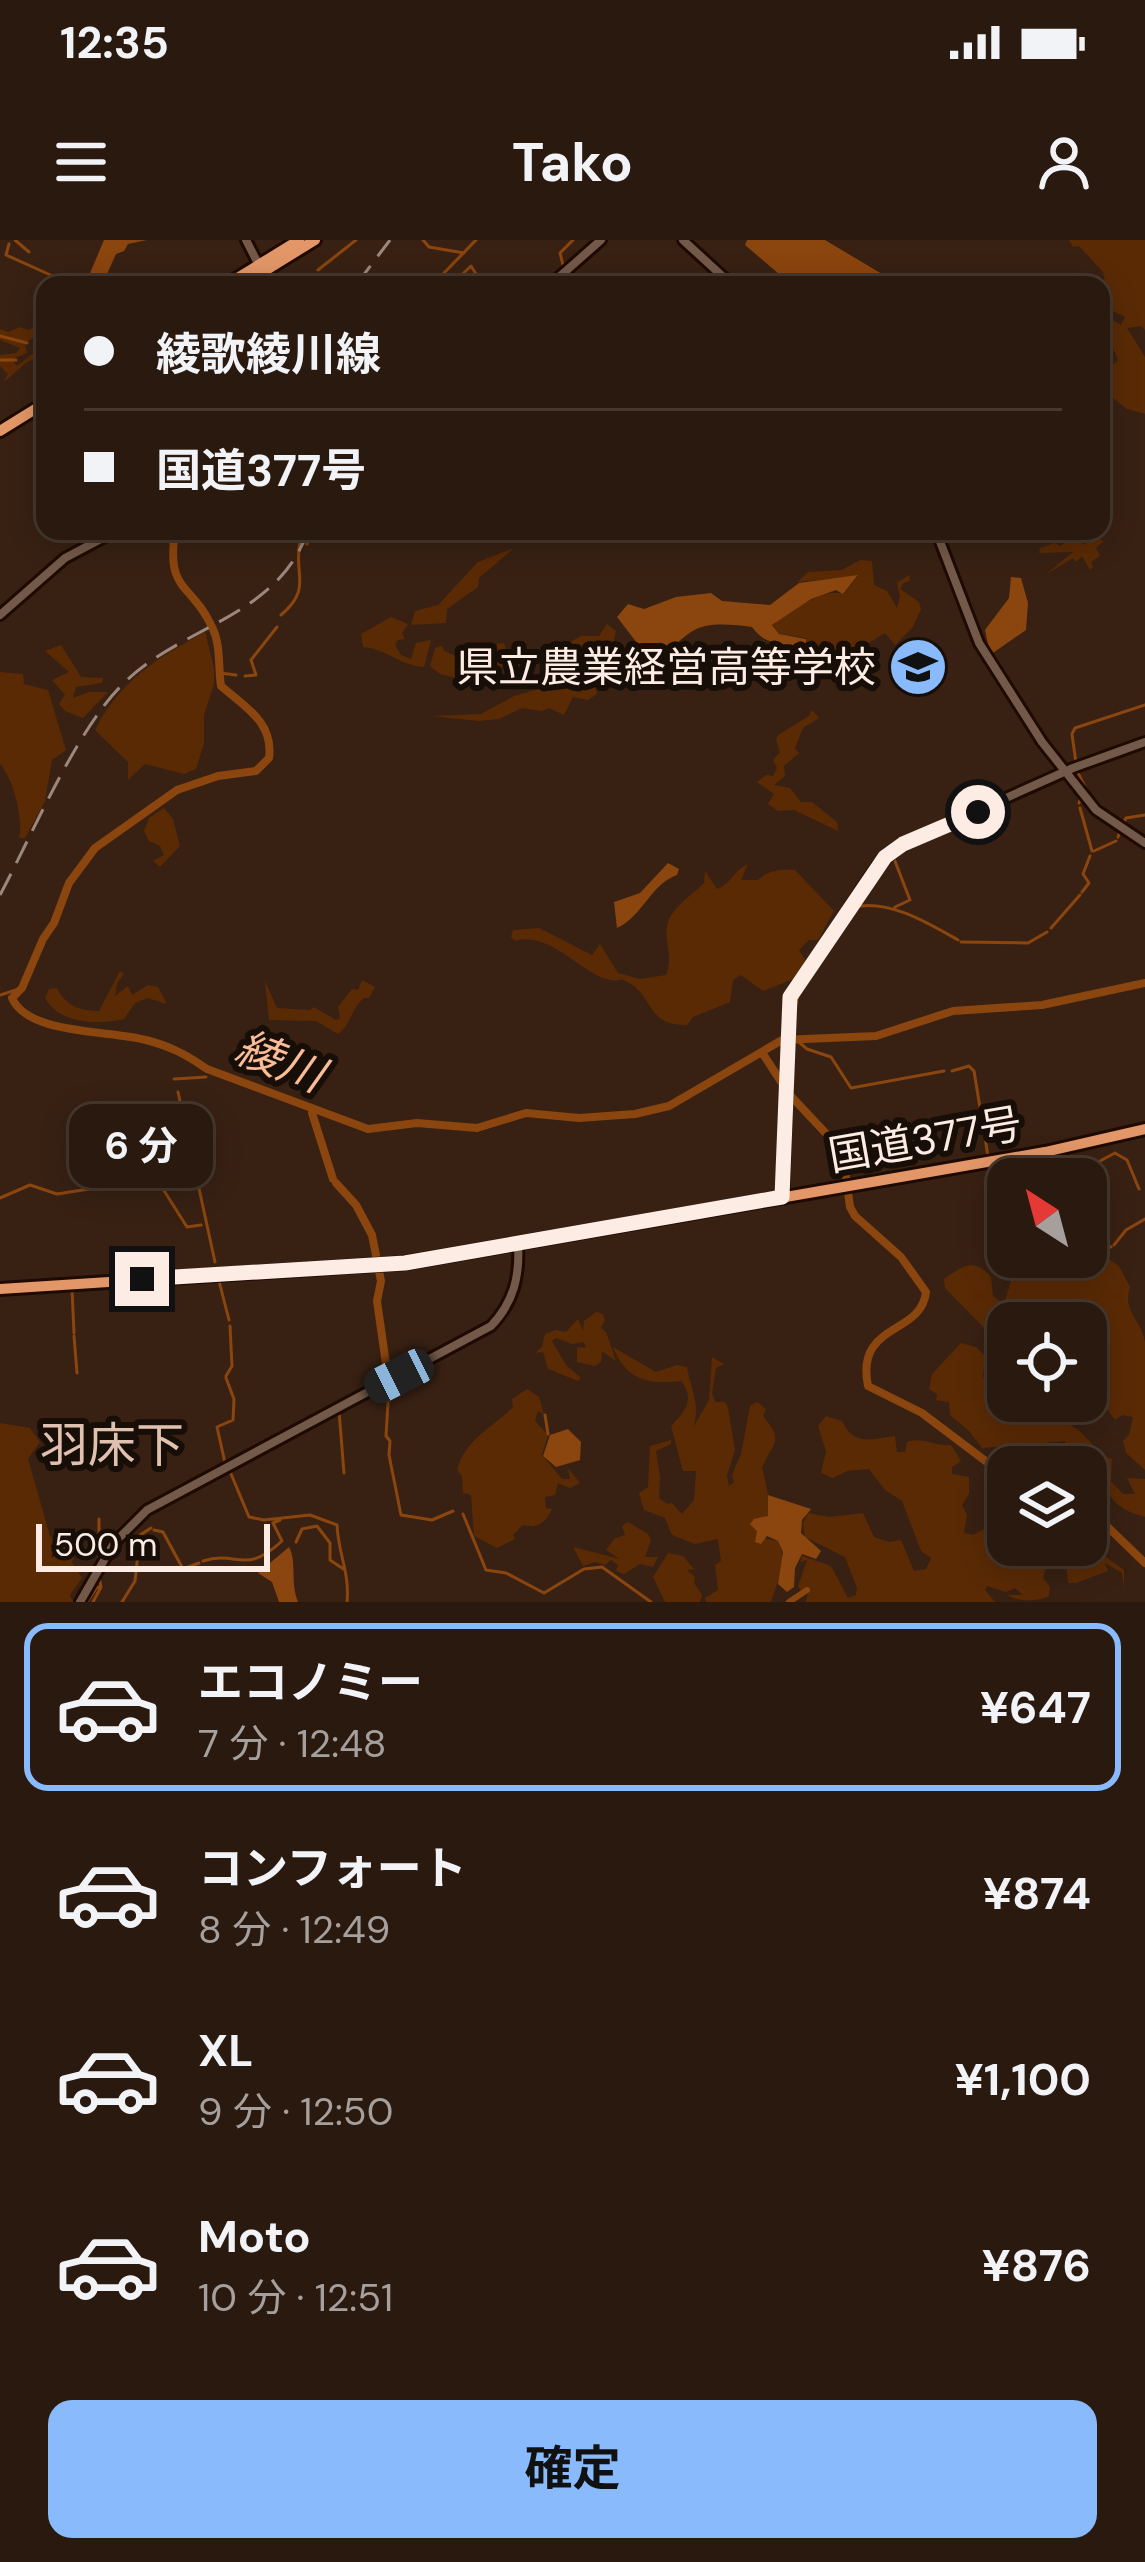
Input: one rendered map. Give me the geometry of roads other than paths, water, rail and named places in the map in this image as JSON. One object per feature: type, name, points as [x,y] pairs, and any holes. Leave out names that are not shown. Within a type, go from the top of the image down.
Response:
[{"type":"highway","points":[[252,276],[298,240]]},
{"type":"highway","points":[[245,276],[315,240]]},
{"type":"highway","points":[[0,428],[36,406]]},
{"type":"highway","name":"国道377号","points":[[0,1289],[376,1266],[1046,1152],[1145,1129]]},
{"type":"main road","points":[[246,240],[265,276]]},
{"type":"main road","points":[[560,276],[601,240]]},
{"type":"main road","points":[[683,240],[722,276]]},
{"type":"main road","points":[[0,615],[61,560],[99,540]]},
{"type":"main road","points":[[939,540],[979,643],[1065,772],[1102,815],[1145,843]]},
{"type":"main road","points":[[782,1197],[788,1006],[797,984],[885,857],[903,844],[1065,772],[1145,742]]},
{"type":"main road","points":[[80,1602],[114,1543],[147,1510],[491,1326],[514,1291],[518,1243]]},
{"type":"waterway","points":[[15,240],[29,252]]},
{"type":"waterway","points":[[318,270],[356,240]]},
{"type":"waterway","points":[[423,240],[429,247],[464,253]]},
{"type":"waterway","points":[[443,276],[476,240]]},
{"type":"waterway","points":[[563,265],[560,253],[573,240]]},
{"type":"waterway","points":[[9,244],[6,255],[53,276]]},
{"type":"waterway","points":[[460,276],[471,266],[477,276]]},
{"type":"waterway","points":[[0,336],[27,343]]},
{"type":"waterway","points":[[0,360],[16,360]]},
{"type":"waterway","name":"綾川","points":[[174,540],[177,577],[215,634],[221,686],[262,725],[269,758],[256,771],[218,776],[177,790],[95,848],[69,883],[22,988],[12,998],[35,1019],[155,1042],[207,1069],[368,1129],[417,1123],[477,1128],[526,1113],[579,1118],[669,1106],[782,1040],[876,1036],[953,1011],[1042,1005],[1145,983]]},
{"type":"waterway","points":[[281,615],[299,588],[299,540]]},
{"type":"waterway","points":[[307,544],[309,540]]},
{"type":"waterway","points":[[245,676],[256,675],[251,660],[277,627]]},
{"type":"waterway","points":[[220,673],[236,675]]},
{"type":"waterway","points":[[1076,763],[1075,728],[1145,705]]},
{"type":"waterway","points":[[1077,771],[1087,791]]},
{"type":"waterway","points":[[1079,803],[1081,797]]},
{"type":"waterway","points":[[1080,808],[1092,851]]},
{"type":"waterway","points":[[1123,824],[1126,818],[1145,815]]},
{"type":"waterway","points":[[1118,837],[1120,831]]},
{"type":"waterway","points":[[1094,851],[1116,841]]},
{"type":"waterway","points":[[893,856],[910,900],[895,907]]},
{"type":"waterway","points":[[1082,892],[1089,883],[1083,874],[1090,856]]},
{"type":"waterway","points":[[1051,928],[1080,895]]},
{"type":"waterway","points":[[854,907],[894,909],[958,940]]},
{"type":"waterway","points":[[961,942],[1028,943],[1047,932]]},
{"type":"waterway","points":[[0,995],[22,988]]},
{"type":"waterway","points":[[794,1012],[799,990]]},
{"type":"waterway","points":[[794,1038],[807,1049],[831,1057],[851,1088],[944,1071]]},
{"type":"waterway","points":[[763,1054],[789,1094],[833,1141],[855,1216],[901,1257],[926,1292],[913,1316],[871,1350],[868,1386],[922,1413],[987,1462]]},
{"type":"waterway","points":[[952,1071],[969,1066],[974,1071],[982,1120]]},
{"type":"waterway","points":[[174,1079],[206,1077]]},
{"type":"waterway","points":[[178,1092],[215,1262]]},
{"type":"waterway","points":[[312,1113],[333,1179]]},
{"type":"waterway","points":[[983,1124],[988,1157]]},
{"type":"waterway","points":[[1106,1158],[1115,1153],[1127,1160],[1139,1189]]},
{"type":"waterway","points":[[0,1198],[30,1185],[57,1194],[102,1187],[163,1165],[176,1170]]},
{"type":"waterway","points":[[151,1170],[187,1227],[201,1225]]},
{"type":"waterway","points":[[336,1183],[356,1205],[372,1235],[381,1281],[377,1301],[388,1378]]},
{"type":"waterway","points":[[1114,1245],[1126,1230],[1145,1219]]},
{"type":"waterway","points":[[1107,1245],[1111,1247]]},
{"type":"waterway","points":[[219,1281],[229,1320]]},
{"type":"waterway","points":[[72,1289],[74,1333]]},
{"type":"waterway","points":[[226,1376],[232,1366],[230,1326]]},
{"type":"waterway","points":[[74,1336],[77,1373]]},
{"type":"waterway","points":[[225,1463],[217,1427],[233,1420],[234,1399],[226,1378]]},
{"type":"waterway","points":[[389,1386],[386,1436],[401,1515],[432,1520],[453,1511]]},
{"type":"waterway","points":[[339,1411],[344,1473]]},
{"type":"waterway","points":[[545,1415],[548,1434]]},
{"type":"waterway","points":[[229,1469],[249,1517],[310,1515],[337,1525],[347,1602]]},
{"type":"waterway","points":[[463,1514],[486,1570],[506,1573],[544,1593],[584,1569],[602,1567],[651,1602]]},
{"type":"waterway","points":[[99,1519],[99,1560]]},
{"type":"waterway","points":[[203,1561],[259,1557],[282,1541],[273,1523],[280,1520]]},
{"type":"waterway","points":[[296,1542],[302,1529],[317,1526],[330,1543],[330,1560],[345,1570]]},
{"type":"waterway","points":[[1107,1526],[1145,1563]]},
{"type":"waterway","points":[[122,1602],[135,1581],[140,1535],[151,1528]]},
{"type":"waterway","points":[[154,1530],[163,1532],[183,1569],[199,1563]]},
{"type":"waterway","points":[[93,1602],[101,1587],[99,1577]]},
{"type":"waterway","points":[[87,1602],[101,1587]]},
{"type":"waterway","points":[[789,1602],[807,1590]]},
{"type":"railway","points":[[363,276],[390,240]]},
{"type":"railway","points":[[0,895],[71,757],[120,687],[170,649],[250,603],[293,561],[304,540]]},
{"type":"place","name":"県立農業経営高等学校","points":[[918,667]]},
{"type":"district","name":"羽床下","points":[[112,1445]]}]
